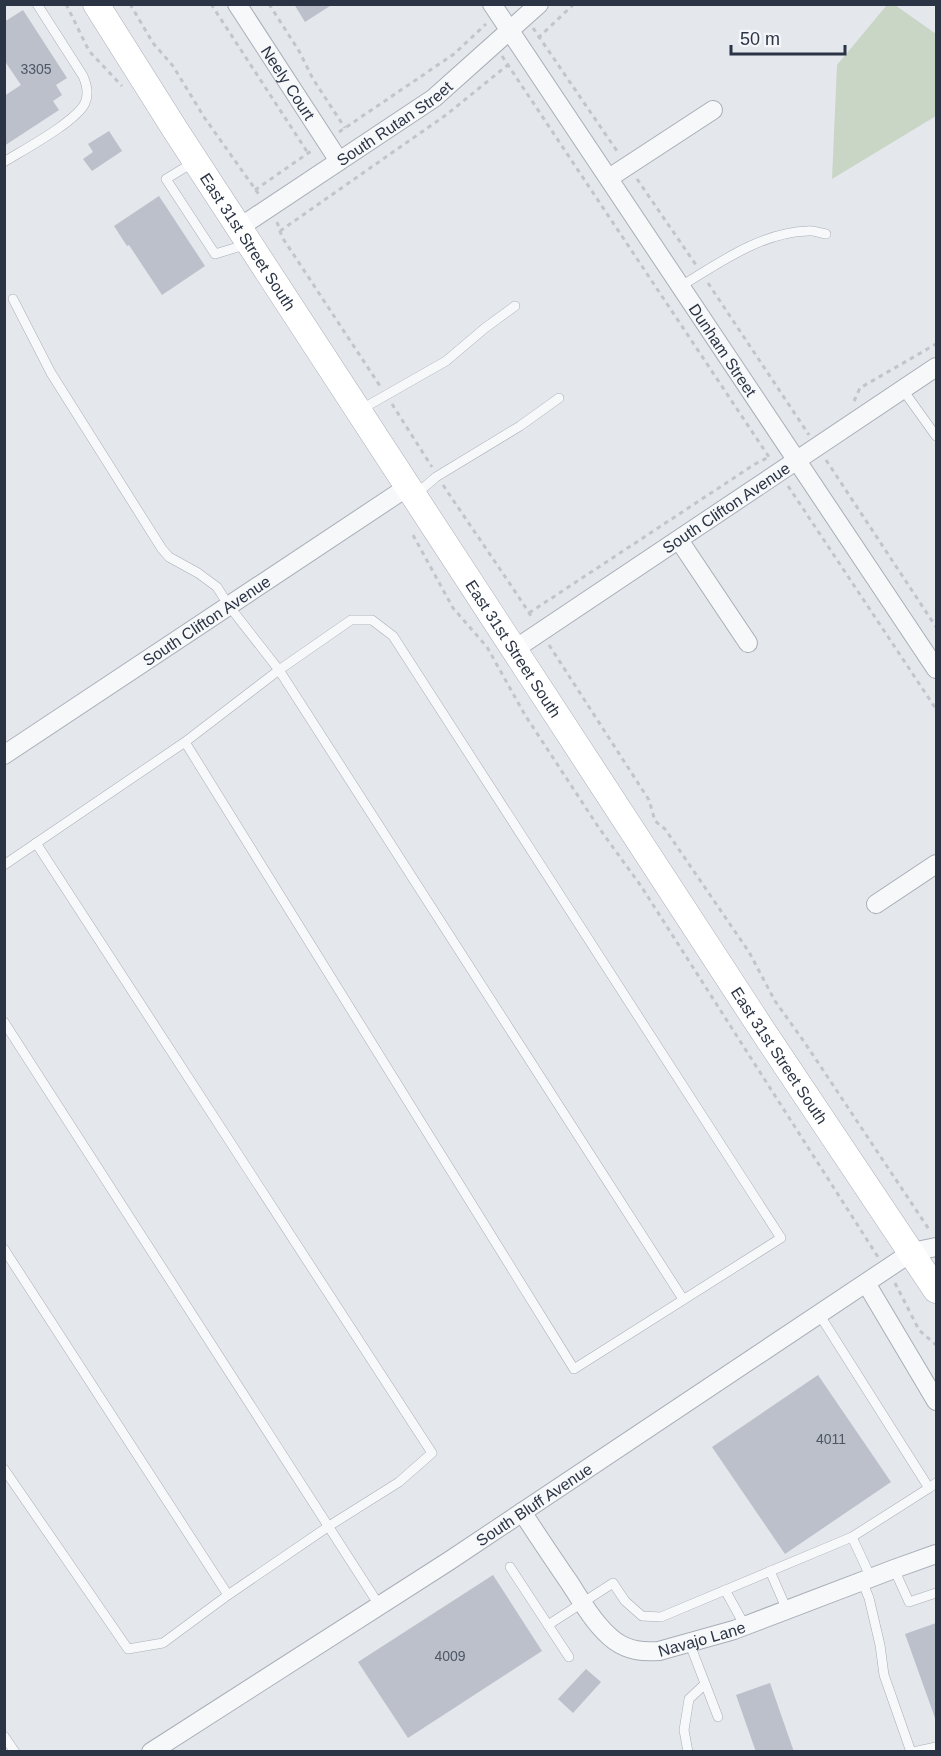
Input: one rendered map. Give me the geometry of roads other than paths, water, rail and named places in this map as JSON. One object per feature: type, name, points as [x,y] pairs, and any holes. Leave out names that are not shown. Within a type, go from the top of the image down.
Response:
[{"type":"street","name":"East 31st Street South","points":[[96,4],[759,1025],[924,1250],[936,1290]]},
{"type":"street","name":"Neely Court","points":[[237,4],[339,161]]},
{"type":"street","name":"South Rutan Street","points":[[245,235],[339,161],[434,98],[539,4]]},
{"type":"street","name":"Dunham Street","points":[[495,9],[936,669]]},
{"type":"street","points":[[609,178],[713,110]]},
{"type":"street","name":"South Clifton Avenue","points":[[515,649],[936,367]]},
{"type":"street","name":"South Clifton Avenue","points":[[8,746],[412,490]]},
{"type":"street","points":[[679,540],[748,642]]},
{"type":"street","points":[[876,904],[936,864]]},
{"type":"street","name":"South Bluff Avenue","points":[[151,1752],[449,1561],[886,1269],[924,1250]]},
{"type":"street","points":[[866,1283],[936,1401]]},
{"type":"street","name":"Navajo Lane","points":[[522,1512],[582,1603],[615,1641],[633,1650],[659,1651],[745,1626],[936,1554]]},
{"type":"lane","points":[[4,162],[70,120],[84,105],[87,94],[87,85],[83,76],[37,4]]},
{"type":"lane","points":[[196,161],[166,179],[215,254],[245,235]]},
{"type":"lane","points":[[681,286],[745,250],[781,234],[810,230],[826,234]]},
{"type":"lane","points":[[13,298],[51,373],[162,549],[178,563],[198,573],[217,587],[279,670],[683,1299]]},
{"type":"lane","points":[[360,410],[446,361],[515,306]]},
{"type":"lane","points":[[903,390],[936,436]]},
{"type":"lane","points":[[412,490],[520,426],[560,398]]},
{"type":"lane","points":[[4,864],[185,742],[279,670],[351,621],[372,620],[393,636],[781,1238],[574,1369],[185,742]]},
{"type":"lane","points":[[4,1469],[128,1649],[163,1643],[329,1526],[399,1482],[432,1452],[36,843]]},
{"type":"lane","points":[[4,1022],[379,1605]]},
{"type":"lane","points":[[4,1249],[228,1595]]},
{"type":"lane","points":[[548,1625],[613,1583],[625,1601],[642,1616],[661,1617],[852,1536],[933,1486],[819,1314]]},
{"type":"lane","points":[[852,1536],[867,1579],[884,1676],[912,1752],[936,1747]]},
{"type":"lane","points":[[510,1567],[569,1657]]},
{"type":"lane","points":[[894,1569],[909,1602],[936,1593]]},
{"type":"lane","points":[[770,1571],[787,1610]]},
{"type":"lane","points":[[725,1590],[745,1626]]},
{"type":"lane","points":[[690,1642],[718,1717]]},
{"type":"lane","points":[[688,1752],[684,1730],[688,1699],[705,1684]]},
{"type":"lane","points":[[4,1736],[15,1752]]}]
